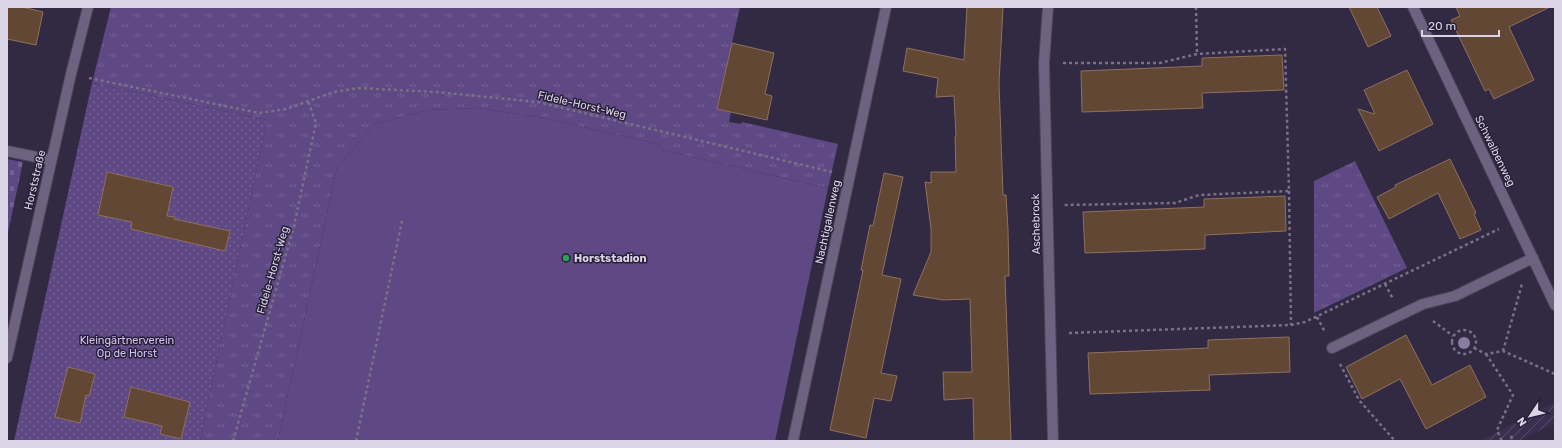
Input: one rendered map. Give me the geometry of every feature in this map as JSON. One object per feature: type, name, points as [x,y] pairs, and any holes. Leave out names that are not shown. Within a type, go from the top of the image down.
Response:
[{"type":"street","name":"Horststraße","points":[[7,358],[51,160],[88,7]]},
{"type":"street","name":"Nachtigallenweg","points":[[793,441],[886,7]]},
{"type":"street","name":"Aschebrock","points":[[1048,7],[1044,63],[1054,441]]},
{"type":"street","name":"Schwalbenweg","points":[[1413,7],[1555,305]]},
{"type":"street","points":[[7,152],[51,160]]},
{"type":"street","points":[[1332,348],[1423,304],[1455,296],[1533,258]]},
{"type":"path","points":[[1196,7],[1197,54]]},
{"type":"path","points":[[1044,63],[1160,63],[1197,54],[1285,49],[1291,325]]},
{"type":"path","name":"Fidele-Horst-Weg","points":[[71,74],[260,113],[286,109],[334,92],[358,88],[436,92],[538,102],[850,176]]},
{"type":"path","name":"Fidele-Horst-Weg","points":[[233,441],[294,226],[316,124],[308,101]]},
{"type":"path","points":[[1048,206],[1175,203],[1199,194],[1289,191]]},
{"type":"path","points":[[356,441],[402,221]]},
{"type":"path","points":[[1051,334],[1291,325],[1317,317],[1515,221]]},
{"type":"path","points":[[1504,351],[1525,274],[1537,267]]},
{"type":"path","points":[[1317,317],[1359,400],[1395,441]]},
{"type":"path","points":[[1464,330],[1469,332],[1474,336],[1474,348],[1468,353],[1461,354],[1455,350],[1452,343],[1453,336],[1464,330]]},
{"type":"path","points":[[1474,348],[1486,354],[1513,395],[1497,430],[1502,441]]},
{"type":"path","points":[[1486,354],[1504,351],[1555,374]]},
{"type":"path","points":[[1511,436],[1513,441]]},
{"type":"shaded area","points":[[1555,402],[1555,423],[1519,441],[1480,441]]},
{"type":"green space","points":[[111,7],[740,7],[717,109],[731,112],[729,122],[741,124],[742,122],[838,144],[828,188],[662,150],[661,145],[545,118],[478,108],[427,110],[375,124],[337,167],[278,441],[200,441],[267,120],[92,83]]},
{"type":"green space","name":"Kleingärtnerverein Op de Horst","points":[[92,83],[267,120],[200,441],[14,441]]},
{"type":"green space","name":"Horststadion","points":[[478,108],[545,118],[661,145],[662,150],[828,188],[775,441],[278,441],[337,167],[375,124],[427,110]]},
{"type":"green space","points":[[7,159],[23,162],[7,237]]},
{"type":"green space","points":[[1355,161],[1407,268],[1314,313],[1314,181]]},
{"type":"building","points":[[7,7],[22,7],[43,12],[36,45],[7,39]]},
{"type":"building","points":[[967,7],[1003,7],[999,83],[1003,195],[1006,195],[1008,230],[1009,276],[1005,276],[1011,441],[974,441],[973,398],[944,400],[943,372],[972,372],[970,299],[943,300],[913,295],[931,252],[931,229],[925,182],[931,183],[931,172],[956,172],[956,136],[954,96],[936,97],[938,78],[903,71],[907,48],[964,60]]},
{"type":"building","points":[[1349,7],[1377,7],[1391,36],[1368,47]]},
{"type":"building","points":[[1456,7],[1550,7],[1509,27],[1534,80],[1494,99],[1489,89],[1485,91],[1451,20],[1460,16]]},
{"type":"building","points":[[732,43],[774,53],[765,94],[772,96],[767,120],[717,109]]},
{"type":"building","points":[[1282,55],[1284,90],[1202,93],[1203,108],[1082,112],[1081,71],[1202,66],[1202,58]]},
{"type":"building","points":[[1407,70],[1433,124],[1379,151],[1358,109],[1375,114],[1364,90]]},
{"type":"building","points":[[1450,159],[1476,213],[1474,214],[1481,230],[1460,239],[1438,193],[1389,219],[1377,197],[1396,187],[1395,185]]},
{"type":"building","points":[[107,172],[173,187],[167,216],[175,217],[174,219],[230,231],[225,251],[131,229],[132,222],[98,215]]},
{"type":"building","points":[[884,173],[903,177],[882,275],[901,279],[881,373],[897,376],[891,401],[874,398],[866,438],[830,430],[863,270],[861,270],[870,225],[873,226]]},
{"type":"building","points":[[1285,196],[1286,231],[1205,235],[1205,249],[1085,253],[1083,212],[1204,207],[1204,199]]},
{"type":"building","points":[[1406,335],[1432,385],[1470,365],[1486,397],[1426,429],[1400,379],[1362,399],[1346,367]]},
{"type":"building","points":[[1289,337],[1290,372],[1209,375],[1210,390],[1090,394],[1088,353],[1208,348],[1208,340]]},
{"type":"building","points":[[68,367],[95,374],[89,396],[86,395],[80,423],[55,417]]},
{"type":"building","points":[[131,387],[190,402],[181,439],[160,434],[162,426],[124,417]]},
{"type":"place","name":"Horststadion","points":[[566,258]]}]
